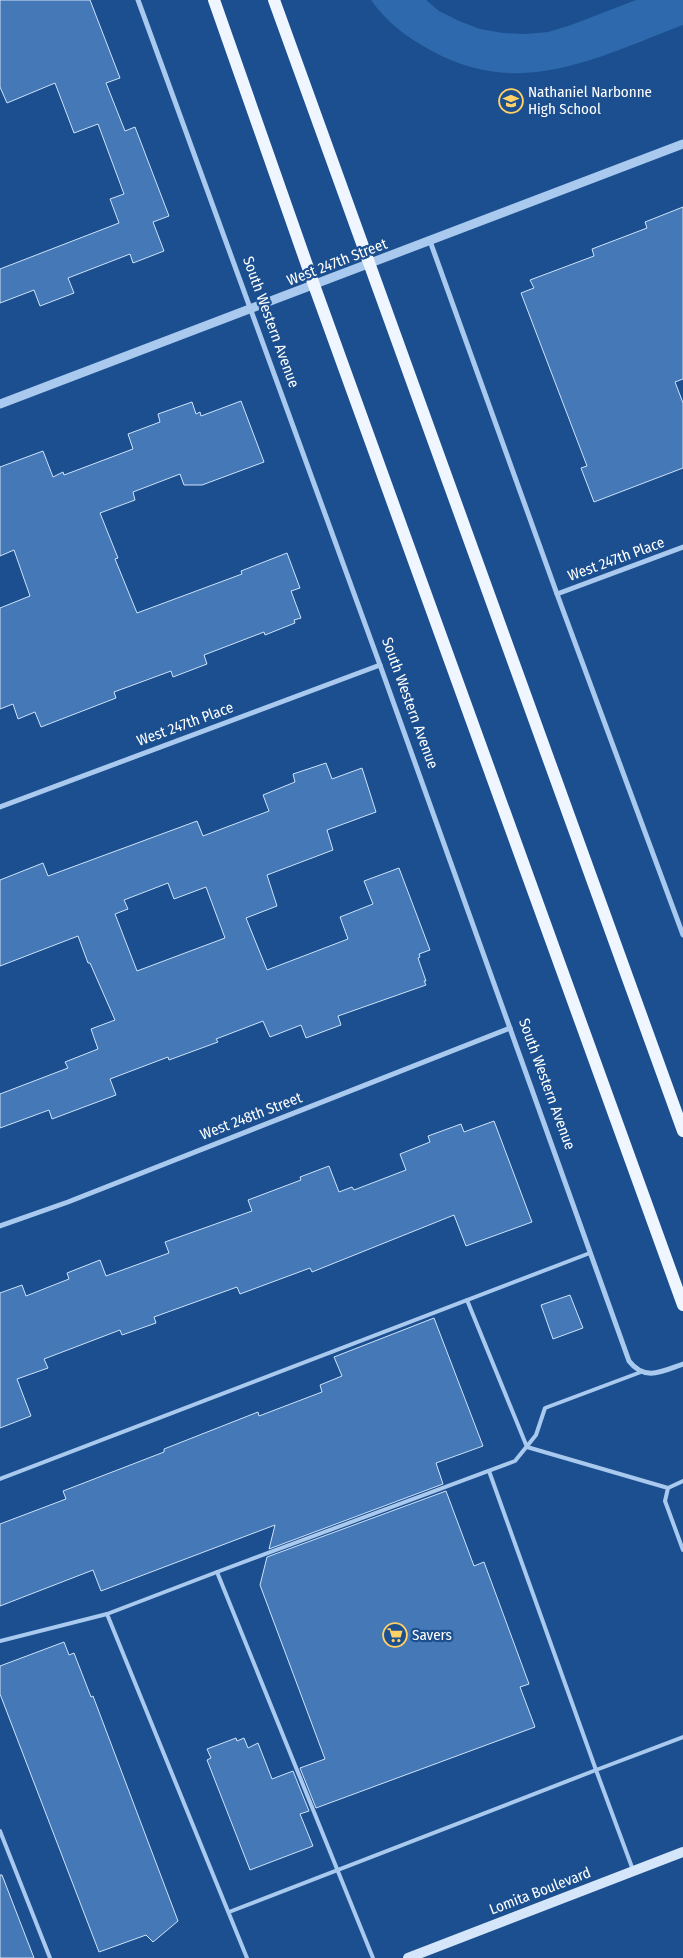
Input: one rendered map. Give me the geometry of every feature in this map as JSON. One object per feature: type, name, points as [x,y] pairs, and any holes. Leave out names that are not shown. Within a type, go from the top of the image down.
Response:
[{"type":"main road","points":[[214,0],[314,285],[683,1305]]},
{"type":"main road","points":[[274,0],[683,1131]]},
{"type":"main road","name":"Lomita Boulevard","points":[[408,1958],[683,1852]]},
{"type":"street","name":"South Western Avenue","points":[[138,0],[249,310],[380,666],[629,1361],[641,1372]]},
{"type":"street","name":"West 247th Street","points":[[0,404],[683,144]]},
{"type":"street","points":[[430,241],[557,594],[683,935]]},
{"type":"street","name":"West 247th Place","points":[[557,594],[683,547]]},
{"type":"street","name":"West 247th Place","points":[[0,807],[380,666]]},
{"type":"street","name":"West 248th Street","points":[[0,1226],[68,1202],[510,1028]]},
{"type":"street","points":[[641,1372],[660,1372],[683,1364]]},
{"type":"lane","points":[[0,1478],[590,1252]]},
{"type":"lane","points":[[467,1300],[527,1447]]},
{"type":"lane","points":[[0,1641],[107,1614],[515,1460],[536,1436],[545,1408],[641,1372]]},
{"type":"lane","points":[[527,1447],[668,1488],[683,1481]]},
{"type":"lane","points":[[488,1471],[634,1872]]},
{"type":"lane","points":[[668,1488],[665,1500],[683,1550]]},
{"type":"lane","points":[[217,1572],[373,1958]]},
{"type":"lane","points":[[107,1614],[247,1958]]},
{"type":"lane","points":[[229,1912],[683,1736]]},
{"type":"lane","points":[[0,1831],[50,1958]]},
{"type":"shaded area","points":[[371,0],[426,0],[439,11],[480,29],[526,34],[548,32],[571,25],[636,0],[683,0],[683,25],[590,60],[559,68],[528,73],[497,72],[465,65],[423,46],[391,23]]},
{"type":"building","points":[[0,0],[90,0],[120,78],[106,83],[125,131],[135,127],[169,216],[153,222],[164,251],[133,263],[130,254],[68,278],[74,293],[40,306],[34,290],[0,303],[0,269],[119,223],[110,199],[124,194],[98,124],[74,133],[55,83],[7,103],[0,87]]},
{"type":"building","points":[[683,207],[683,379],[675,382],[683,403],[683,468],[594,502],[581,468],[587,466],[521,293],[534,288],[530,280],[594,256],[592,249],[647,228],[645,222]]},
{"type":"building","points":[[241,401],[264,462],[202,485],[184,485],[180,474],[133,492],[135,500],[100,513],[118,558],[115,559],[137,613],[242,574],[241,571],[287,553],[300,588],[291,591],[301,618],[294,620],[295,623],[265,635],[264,632],[204,655],[207,664],[173,677],[171,671],[114,692],[116,698],[41,727],[35,712],[18,719],[13,704],[0,709],[0,608],[30,596],[14,550],[0,556],[0,467],[43,451],[53,477],[63,472],[64,475],[133,449],[128,434],[160,422],[158,414],[192,402],[196,414],[200,412],[201,416]]},
{"type":"building","points":[[326,763],[332,779],[362,768],[376,812],[327,830],[333,850],[267,875],[277,906],[246,918],[267,970],[348,939],[340,917],[373,904],[364,881],[399,868],[430,950],[419,954],[420,957],[418,958],[426,985],[338,1016],[341,1025],[306,1038],[301,1025],[270,1037],[263,1021],[216,1039],[218,1042],[169,1060],[168,1057],[110,1079],[116,1095],[52,1119],[49,1110],[0,1128],[0,1094],[68,1068],[65,1062],[98,1049],[91,1029],[115,1020],[90,963],[88,963],[78,936],[0,966],[0,880],[43,863],[48,876],[197,821],[203,836],[269,811],[263,795],[295,782],[293,774]],"holes":[[[168,883],[174,899],[206,887],[225,938],[137,971],[115,914],[128,909],[124,900]]]},
{"type":"building","points":[[494,1121],[532,1222],[466,1246],[454,1215],[312,1272],[310,1268],[240,1294],[237,1287],[154,1317],[156,1323],[122,1335],[120,1330],[44,1359],[48,1368],[17,1379],[31,1416],[0,1428],[0,1293],[22,1285],[26,1296],[69,1279],[67,1273],[100,1260],[106,1276],[169,1253],[165,1242],[252,1211],[248,1200],[301,1180],[300,1177],[329,1166],[339,1192],[352,1187],[354,1190],[406,1170],[400,1154],[430,1142],[428,1136],[461,1124],[464,1132]]},
{"type":"building","points":[[570,1295],[583,1328],[553,1339],[541,1305]]},
{"type":"building","points":[[434,1318],[483,1446],[436,1463],[443,1484],[269,1549],[275,1525],[101,1591],[93,1570],[0,1606],[0,1524],[66,1499],[63,1491],[164,1452],[164,1449],[258,1412],[259,1416],[322,1392],[320,1385],[342,1376],[334,1357]]},
{"type":"building","name":"Savers","points":[[446,1491],[474,1566],[484,1562],[529,1684],[520,1687],[535,1727],[316,1808],[300,1768],[325,1759],[260,1585],[267,1557]]},
{"type":"building","points":[[64,1642],[69,1655],[74,1653],[91,1697],[93,1696],[178,1921],[153,1942],[146,1935],[99,1952],[0,1694],[0,1666]]},
{"type":"building","points":[[236,1738],[237,1741],[244,1738],[248,1748],[258,1743],[272,1779],[293,1771],[309,1811],[300,1814],[313,1846],[250,1870],[207,1760],[211,1758],[207,1749]]},
{"type":"building","points":[[0,1875],[2,1875],[34,1958],[0,1958]]},
{"type":"place","name":"Nathaniel Narbonne High School","points":[[511,101]]},
{"type":"place","name":"Savers","points":[[395,1635]]}]
